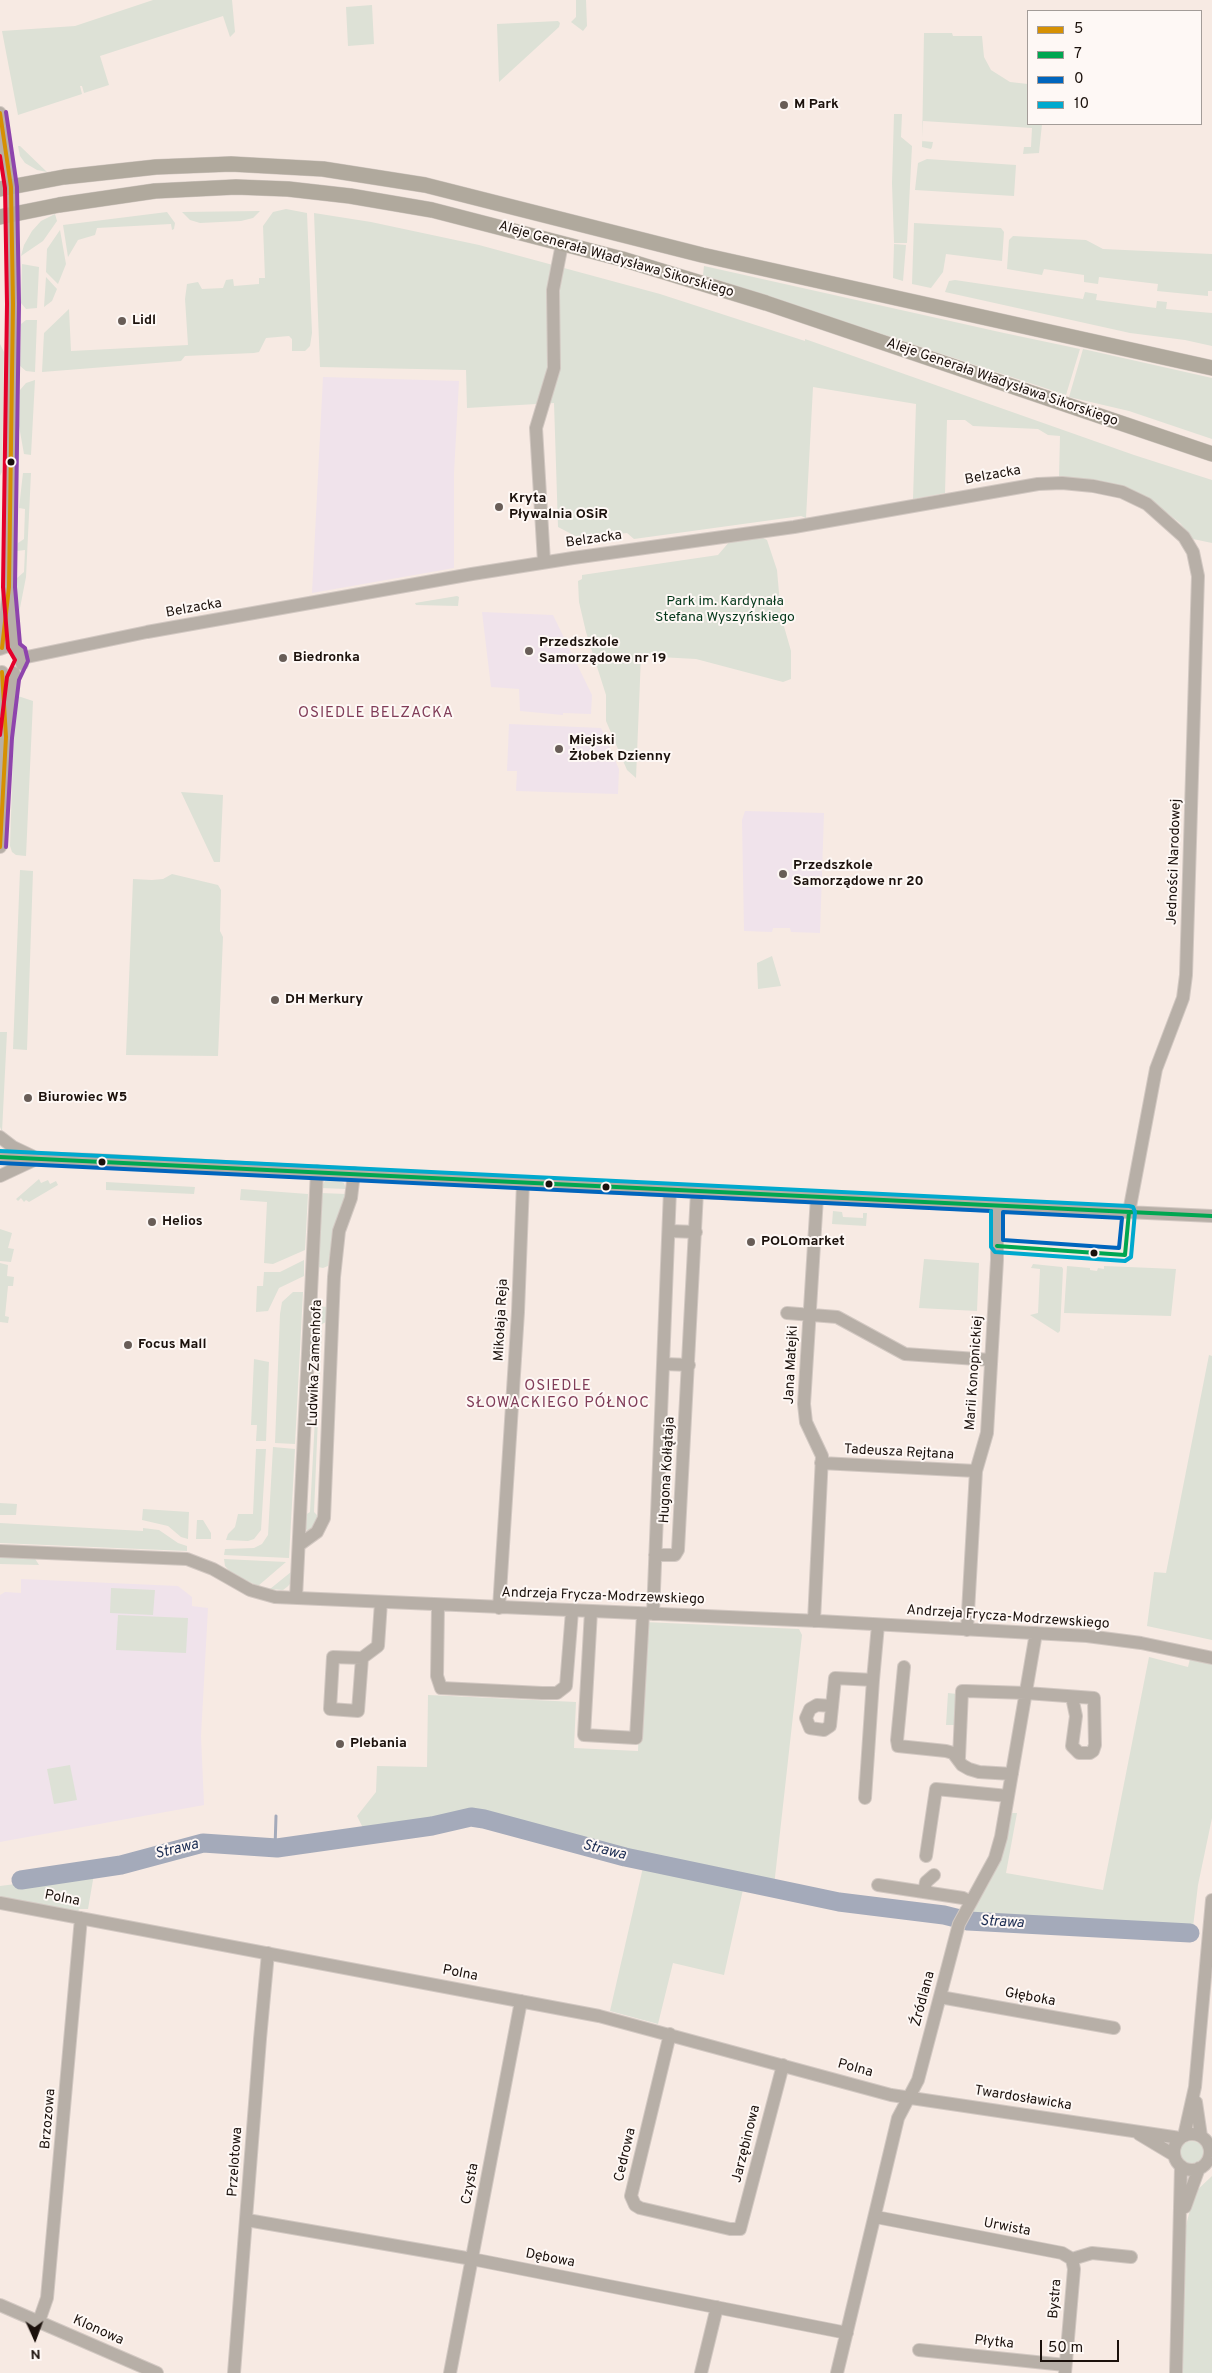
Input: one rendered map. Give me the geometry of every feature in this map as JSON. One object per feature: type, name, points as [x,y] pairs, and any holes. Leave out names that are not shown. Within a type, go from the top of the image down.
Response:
[{"type":"main road","name":"Aleje Generała Władysława Sikorskiego","points":[[6,188],[64,177],[156,166],[231,164],[323,169],[425,185],[702,255],[1212,368]]},
{"type":"main road","name":"Aleje Generała Władysława Sikorskiego","points":[[6,216],[105,198],[186,188],[288,189],[350,196],[432,210],[622,259],[766,303],[1212,454]]},
{"type":"main road","points":[[1186,446],[1212,448]]},
{"type":"street","points":[[0,112],[6,143],[6,216],[13,304],[9,587],[13,618],[5,648],[20,651],[22,658],[20,667],[5,672],[6,737],[0,847]]},
{"type":"street","points":[[544,562],[536,428],[554,368],[553,290],[562,244]]},
{"type":"street","name":"Belzacka","points":[[22,658],[147,632],[544,562],[794,527],[1038,484],[1062,483],[1093,486],[1122,492],[1147,504],[1164,517]]},
{"type":"street","name":"Jedności Narodowej","points":[[1129,1212],[1156,1069],[1182,998],[1186,974],[1198,576],[1190,546],[1184,537],[1164,517]]},
{"type":"street","points":[[0,1137],[12,1147],[36,1159]]},
{"type":"street","points":[[0,1158],[316,1171],[697,1192],[1212,1216]]},
{"type":"street","points":[[0,1176],[36,1159]]},
{"type":"street","name":"Ludwika Zamenhofa","points":[[296,1598],[316,1171]]},
{"type":"street","name":"Ludwika Zamenhofa","points":[[299,1544],[317,1532],[324,1518],[334,1277],[340,1231],[351,1198],[354,1174]]},
{"type":"street","name":"Mikołaja Reja","points":[[499,1608],[518,1312],[523,1182]]},
{"type":"street","name":"Hugona Kołłątaja","points":[[591,1612],[584,1734],[636,1738],[655,1555],[670,1190]]},
{"type":"street","name":"Hugona Kołłątaja","points":[[655,1555],[675,1555],[678,1550],[697,1192]]},
{"type":"street","name":"Jana Matejki","points":[[814,1621],[822,1456],[807,1426],[804,1413],[817,1197]]},
{"type":"street","name":"Marii Konopnickiej","points":[[967,1630],[976,1471],[987,1433],[997,1260],[997,1206]]},
{"type":"street","points":[[669,1231],[696,1232]]},
{"type":"street","points":[[312,1279],[334,1277]]},
{"type":"street","points":[[787,1313],[837,1317],[906,1354],[991,1360]]},
{"type":"street","points":[[664,1364],[689,1366]]},
{"type":"street","name":"Tadeusza Rejtana","points":[[821,1463],[976,1471]]},
{"type":"street","name":"Andrzeja Frycza-Modrzewskiego","points":[[0,1552],[177,1557],[206,1565],[246,1588],[262,1594],[296,1598],[878,1624],[1036,1633],[1118,1640],[1212,1658]]},
{"type":"street","points":[[362,1658],[358,1711],[330,1709],[334,1657],[362,1658],[378,1646],[381,1602]]},
{"type":"street","points":[[438,1605],[437,1676],[441,1688],[542,1693],[557,1692],[566,1686],[572,1611]]},
{"type":"street","points":[[865,1798],[878,1624]]},
{"type":"street","name":"Źródlana","points":[[838,2373],[898,2118],[918,2080],[961,1919],[995,1858],[1008,1796],[1036,1633]]},
{"type":"street","points":[[904,1667],[898,1746],[946,1751],[959,1758]]},
{"type":"street","points":[[832,1706],[835,1678],[873,1680]]},
{"type":"street","points":[[1012,1774],[979,1772],[962,1765],[959,1758],[962,1691],[1072,1697]]},
{"type":"street","points":[[926,1856],[936,1789],[1008,1796]]},
{"type":"street","points":[[924,1892],[926,1882],[934,1875]]},
{"type":"street","points":[[878,1885],[963,1898],[971,1902]]},
{"type":"street","points":[[1180,2226],[1208,2156],[1200,2136],[1195,2087],[1212,1900]]},
{"type":"street","name":"Polna","points":[[0,1902],[599,2016],[891,2095],[910,2097]]},
{"type":"street","name":"Brzozowa","points":[[39,2322],[47,2298],[81,1918]]},
{"type":"street","name":"Przelotowa","points":[[234,2373],[268,1953]]},
{"type":"street","name":"Głęboka","points":[[940,1997],[1114,2028]]},
{"type":"street","name":"Czysta","points":[[450,2373],[521,2001]]},
{"type":"street","name":"Cedrowa","points":[[670,2034],[631,2196],[632,2201],[640,2208],[730,2229],[740,2229]]},
{"type":"street","name":"Jarzębinowa","points":[[740,2229],[783,2065]]},
{"type":"street","points":[[1176,2373],[1180,2226],[1178,2160],[1175,2145],[1182,2137],[1195,2087]]},
{"type":"street","name":"Twardosławicka","points":[[910,2097],[1182,2137]]},
{"type":"street","name":"Twardosławicka","points":[[1132,2131],[1178,2160]]},
{"type":"street","points":[[1182,2137],[1193,2134],[1200,2136]]},
{"type":"street","points":[[1178,2160],[1188,2170],[1208,2156]]},
{"type":"street","name":"Urwista","points":[[876,2217],[1062,2253],[1072,2259]]},
{"type":"street","name":"Dębowa","points":[[247,2220],[472,2259],[847,2333]]},
{"type":"street","points":[[1072,2259],[1092,2253],[1131,2257]]},
{"type":"street","name":"Bystra","points":[[1065,2369],[1074,2269],[1072,2259]]},
{"type":"street","name":"Klonowa","points":[[0,2305],[157,2373]]},
{"type":"street","points":[[700,2373],[717,2307]]},
{"type":"street","name":"Płytka","points":[[918,2350],[1065,2369]]},
{"type":"shaded area","points":[[323,377],[459,381],[454,473],[454,568],[312,593]]},
{"type":"shaded area","name":"Przedszkole Samorządowe nr 19","points":[[482,612],[553,615],[592,695],[591,714],[563,713],[563,715],[520,711],[519,689],[491,687]]},
{"type":"shaded area","name":"Miejski Żłobek Dzienny","points":[[509,724],[601,728],[619,769],[618,794],[516,791],[517,771],[507,771]]},
{"type":"shaded area","name":"Przedszkole Samorządowe nr 20","points":[[745,811],[824,813],[820,933],[791,932],[790,928],[773,928],[772,932],[744,931],[742,820]]},
{"type":"shaded area","points":[[21,1579],[178,1586],[192,1597],[192,1606],[208,1608],[201,1736],[204,1805],[0,1842],[0,1595],[5,1592],[21,1593]]},
{"type":"green space","points":[[153,0],[232,0],[235,32],[230,37],[223,16],[100,56],[109,85],[84,93],[82,86],[80,86],[82,94],[18,115],[2,31],[75,26]]},
{"type":"green space","points":[[576,0],[586,0],[587,26],[583,31],[571,22],[576,17]]},
{"type":"green space","points":[[372,5],[374,44],[348,46],[346,7]]},
{"type":"green space","points":[[558,21],[560,23],[559,27],[499,82],[497,24]]},
{"type":"green space","points":[[924,33],[982,36],[984,57],[991,70],[1010,82],[1027,84],[1027,125],[1042,125],[1039,153],[1023,154],[1024,147],[1031,147],[1032,128],[923,121],[922,138]]},
{"type":"green space","points":[[894,114],[902,114],[901,137],[912,146],[907,243],[894,243],[892,183]]},
{"type":"green space","points":[[922,141],[933,142],[931,149],[922,147]]},
{"type":"green space","points":[[18,146],[47,172],[37,170],[25,163],[20,156]]},
{"type":"green space","points":[[927,159],[1016,165],[1014,196],[915,190],[918,163]]},
{"type":"green space","points":[[286,209],[307,213],[312,333],[310,346],[305,351],[292,351],[292,339],[289,336],[266,338],[259,352],[254,353],[185,356],[181,361],[42,372],[44,333],[69,309],[71,351],[188,345],[185,299],[187,284],[198,282],[202,289],[223,288],[226,280],[233,279],[234,286],[259,284],[259,278],[265,278],[263,226],[273,212]]},
{"type":"green space","points":[[260,211],[253,218],[241,221],[200,223],[190,220],[182,212]]},
{"type":"green space","points":[[167,212],[175,223],[172,230],[171,224],[97,228],[95,235],[78,240],[68,257],[63,225]]},
{"type":"green space","points":[[314,213],[371,222],[479,245],[660,294],[805,341],[805,339],[1134,455],[1212,480],[1212,543],[1193,539],[1180,523],[1158,506],[1123,486],[1093,480],[1059,477],[1060,436],[1048,435],[1038,429],[973,426],[965,420],[947,420],[945,493],[913,499],[916,404],[813,387],[806,518],[801,516],[634,539],[627,533],[581,539],[558,527],[554,403],[467,408],[466,370],[320,367]]},
{"type":"green space","points":[[55,214],[57,221],[43,241],[21,256],[24,245],[32,231],[41,221]]},
{"type":"green space","points":[[914,223],[1001,228],[1004,232],[1002,261],[946,254],[943,272],[931,288],[912,284]]},
{"type":"green space","points":[[60,230],[66,264],[58,284],[46,272],[47,249]]},
{"type":"green space","points":[[1013,236],[1086,240],[1103,249],[1212,254],[1212,291],[1208,291],[1208,296],[1157,291],[1158,284],[1099,277],[1098,284],[1084,282],[1084,275],[1044,269],[1042,275],[1007,269],[1009,240]]},
{"type":"green space","points":[[894,244],[906,245],[903,281],[893,278]]},
{"type":"green space","points":[[22,264],[39,267],[37,308],[26,309],[21,303]]},
{"type":"green space","points":[[704,266],[1080,349],[1066,395],[703,275]]},
{"type":"green space","points":[[46,277],[57,289],[52,301],[44,307]]},
{"type":"green space","points":[[955,280],[1083,299],[1085,292],[1097,294],[1096,300],[1156,308],[1157,301],[1167,302],[1166,309],[1212,313],[1212,346],[1185,340],[1130,333],[945,292],[949,281]]},
{"type":"green space","points":[[26,320],[37,320],[35,372],[26,371],[20,366],[21,324]]},
{"type":"green space","points":[[0,344],[4,352],[2,472],[0,476]]},
{"type":"green space","points":[[1083,349],[1212,378],[1212,439],[1129,411],[1069,397]]},
{"type":"green space","points":[[35,380],[31,455],[24,454],[19,426],[20,390],[26,383]]},
{"type":"green space","points":[[23,473],[31,473],[26,577],[17,615],[17,578],[24,572],[25,550],[17,551],[18,543],[24,539],[25,509],[19,508]]},
{"type":"green space","name":"Park im. Kardynała Stefana Wyszyńskiego","points":[[761,537],[767,540],[777,570],[781,616],[791,651],[791,679],[783,682],[696,659],[641,656],[636,778],[627,770],[606,721],[606,695],[586,632],[579,602],[578,581],[582,579],[582,575],[718,555],[730,541]]},
{"type":"green space","points":[[459,597],[458,606],[416,605],[415,603]]},
{"type":"green space","points":[[15,695],[33,701],[26,856],[16,855],[12,852],[10,846]]},
{"type":"green space","points":[[181,792],[223,795],[220,862],[214,862]]},
{"type":"green space","points":[[20,870],[33,871],[27,1050],[13,1049]]},
{"type":"green space","points":[[172,874],[218,885],[221,890],[220,931],[223,937],[218,1056],[126,1055],[133,879],[163,879]]},
{"type":"green space","points":[[772,956],[781,986],[758,989],[757,963]]},
{"type":"green space","points":[[0,1032],[7,1032],[2,1132],[0,1127]]},
{"type":"green space","points":[[39,1179],[41,1183],[48,1180],[50,1184],[56,1181],[58,1185],[29,1202],[26,1200],[24,1202],[21,1198],[18,1201],[16,1199]]},
{"type":"green space","points":[[334,1179],[344,1183],[346,1189],[321,1188],[325,1181]]},
{"type":"green space","points":[[106,1182],[195,1187],[194,1194],[106,1190]]},
{"type":"green space","points":[[241,1189],[308,1194],[305,1250],[273,1264],[264,1263],[267,1202],[240,1200]]},
{"type":"green space","points":[[321,1193],[346,1194],[335,1225],[328,1266],[323,1268],[318,1267]]},
{"type":"green space","points":[[833,1211],[842,1212],[843,1217],[863,1218],[863,1213],[867,1213],[866,1226],[832,1224]]},
{"type":"green space","points":[[0,1229],[12,1233],[8,1248],[14,1249],[11,1262],[0,1261]]},
{"type":"green space","points":[[924,1259],[979,1263],[977,1311],[919,1308]]},
{"type":"green space","points":[[304,1260],[304,1276],[279,1288],[268,1311],[256,1312],[257,1286],[263,1286],[264,1272],[280,1272]]},
{"type":"green space","points":[[0,1263],[8,1265],[7,1276],[14,1277],[13,1286],[8,1286],[5,1316],[9,1317],[8,1323],[0,1322]]},
{"type":"green space","points":[[1033,1264],[1062,1267],[1063,1269],[1060,1331],[1058,1333],[1030,1315],[1038,1313],[1040,1269],[1031,1268]]},
{"type":"green space","points":[[1067,1266],[1090,1268],[1090,1270],[1097,1271],[1098,1268],[1104,1269],[1104,1266],[1176,1269],[1171,1316],[1064,1313]]},
{"type":"green space","points":[[293,1292],[303,1292],[295,1444],[275,1443],[280,1314],[282,1302]]},
{"type":"green space","points":[[314,1306],[329,1307],[326,1322],[322,1324],[314,1512],[319,1517],[320,1522],[309,1532],[304,1527],[305,1515],[310,1512],[320,1324],[316,1321]]},
{"type":"green space","points":[[1209,1355],[1212,1356],[1212,1640],[1147,1626],[1154,1572],[1166,1573]]},
{"type":"green space","points":[[254,1359],[269,1362],[266,1441],[256,1441],[257,1425],[251,1425]]},
{"type":"green space","points":[[273,1447],[295,1449],[289,1558],[224,1555],[225,1549],[254,1548],[262,1544],[268,1535]]},
{"type":"green space","points":[[256,1449],[266,1449],[261,1530],[254,1539],[248,1541],[226,1540],[228,1534],[235,1527],[238,1514],[253,1514]]},
{"type":"green space","points":[[0,1503],[17,1504],[16,1515],[0,1515]]},
{"type":"green space","points":[[143,1509],[189,1512],[188,1539],[181,1537],[168,1526],[142,1520]]},
{"type":"green space","points":[[197,1520],[203,1520],[211,1533],[211,1539],[196,1539]]},
{"type":"green space","points":[[0,1523],[143,1531],[143,1528],[159,1530],[178,1543],[187,1546],[187,1551],[0,1543]]},
{"type":"green space","points":[[0,1556],[34,1557],[39,1565],[0,1564]]},
{"type":"green space","points":[[224,1559],[286,1562],[258,1586],[231,1573],[225,1566]]},
{"type":"green space","points":[[291,1572],[290,1584],[287,1587],[283,1590],[270,1589]]},
{"type":"green space","points":[[111,1588],[155,1590],[153,1615],[110,1613]]},
{"type":"green space","points":[[118,1615],[188,1618],[186,1653],[116,1650]]},
{"type":"green space","points":[[644,1622],[799,1629],[802,1635],[774,1886],[493,1817],[472,1815],[365,1832],[357,1816],[376,1792],[377,1766],[427,1767],[428,1695],[576,1702],[574,1748],[638,1751]]},
{"type":"green space","points":[[1149,1657],[1188,1667],[1190,1659],[1212,1664],[1212,1818],[1198,1885],[1193,1927],[970,1914],[989,1883],[1004,1850],[1012,1813],[1017,1813],[1006,1873],[1103,1890]]},
{"type":"green space","points":[[948,1693],[957,1694],[956,1725],[946,1725]]},
{"type":"green space","points":[[70,1765],[77,1800],[54,1804],[47,1769]]},
{"type":"green space","points":[[644,1863],[744,1885],[724,1975],[673,1963],[658,2024],[610,2011]]},
{"type":"green space","points":[[94,1874],[88,1909],[79,1909],[78,1912],[0,1898],[0,1886]]},
{"type":"green space","points":[[1192,2141],[1201,2144],[1204,2153],[1201,2162],[1192,2165],[1183,2162],[1180,2153],[1183,2144]]},
{"type":"green space","points":[[1212,2176],[1212,2373],[1181,2373],[1186,2226],[1194,2193]]},
{"type":"waterway","points":[[275,1848],[276,1816]]},
{"type":"waterway","name":"Strawa","points":[[21,1880],[121,1865],[203,1843],[277,1848],[432,1826],[471,1817],[625,1857],[839,1902],[944,1915],[968,1921],[1190,1933]]},
{"type":"transit line","points":[[6,112],[17,187],[19,304],[15,587],[20,644],[25,648],[28,661],[19,680],[12,738],[6,847]]},
{"type":"transit line","name":"5","points":[[0,113],[11,187],[13,304],[9,587],[2,648]]},
{"type":"transit line","points":[[0,156],[5,188],[7,304],[3,587],[8,648],[15,660],[7,677],[0,735]]},
{"type":"transit line","name":"5","points":[[0,847],[6,737],[2,672]]},
{"type":"transit line","name":"10","points":[[0,1151],[1129,1206],[1133,1207],[1135,1212],[1131,1257],[1125,1261],[995,1252],[991,1247],[991,1211]]},
{"type":"transit line","name":"7","points":[[0,1157],[1212,1216]]},
{"type":"transit line","name":"0","points":[[0,1163],[991,1211]]},
{"type":"transit line","name":"0","points":[[1003,1212],[1122,1218],[1119,1248],[1003,1240],[1003,1212]]},
{"type":"transit line","name":"7","points":[[997,1246],[1125,1255],[1129,1212]]},
{"type":"place","name":"M Park","points":[[784,105]]},
{"type":"place","name":"Lidl","points":[[122,321]]},
{"type":"place","name":"Kryta Pływalnia OSiR","points":[[499,507]]},
{"type":"place","name":"Przedszkole Samorządowe nr 19","points":[[529,651]]},
{"type":"place","name":"Biedronka","points":[[283,658]]},
{"type":"place","name":"Miejski Żłobek Dzienny","points":[[559,749]]},
{"type":"place","name":"Przedszkole Samorządowe nr 20","points":[[783,874]]},
{"type":"place","name":"DH Merkury","points":[[275,1000]]},
{"type":"place","name":"Biurowiec W5","points":[[28,1098]]},
{"type":"place","name":"Helios","points":[[152,1222]]},
{"type":"place","name":"POLOmarket","points":[[751,1242]]},
{"type":"place","name":"Focus Mall","points":[[128,1345]]},
{"type":"place","name":"Plebania","points":[[340,1744]]},
{"type":"district","name":"OSIEDLE BELZACKA","points":[[376,714]]},
{"type":"district","name":"OSIEDLE SŁOWACKIEGO PÓŁNOC","points":[[558,1396]]}]
